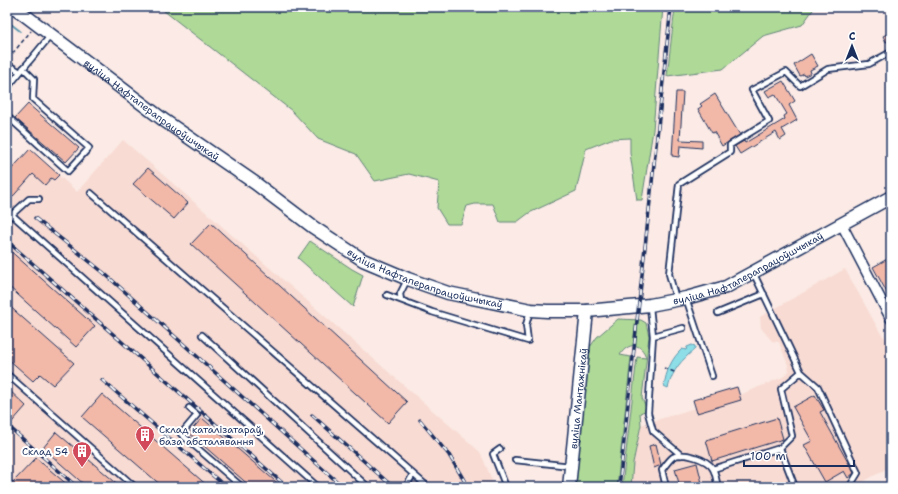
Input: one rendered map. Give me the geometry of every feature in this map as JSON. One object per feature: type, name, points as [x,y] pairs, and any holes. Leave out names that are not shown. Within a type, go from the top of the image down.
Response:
[{"type":"street","name":"вуліца Нафтаперапрацоўшчыкаў","points":[[14,7],[165,121],[363,260],[408,279],[448,293],[531,310],[547,311],[587,311],[650,305],[681,299],[726,287],[891,197]]},
{"type":"street","points":[[842,225],[891,319]]},
{"type":"street","name":"вуліца Мантажнікаў","points":[[569,487],[587,311]]},
{"type":"lane","points":[[7,88],[51,35]]},
{"type":"lane","points":[[712,376],[681,299],[669,274],[679,184],[730,152],[730,145],[769,121],[752,90],[786,72],[800,86],[828,69],[869,64],[891,52]]},
{"type":"lane","points":[[7,64],[20,72]]},
{"type":"lane","points":[[7,116],[68,171],[89,148],[32,99],[34,79],[24,68]]},
{"type":"lane","points":[[91,193],[428,487]]},
{"type":"lane","points":[[7,219],[29,199],[39,199]]},
{"type":"lane","points":[[11,214],[318,487]]},
{"type":"lane","points":[[753,272],[802,372],[818,387],[858,473],[850,486],[847,487]]},
{"type":"lane","points":[[400,300],[400,294],[408,279]]},
{"type":"lane","points":[[718,312],[764,294]]},
{"type":"lane","points":[[387,295],[447,317],[528,341],[526,325],[531,310]]},
{"type":"lane","points":[[650,305],[653,336],[648,413],[653,431],[681,455]]},
{"type":"lane","points":[[653,336],[683,328]]},
{"type":"lane","points":[[202,335],[368,487]]},
{"type":"lane","points":[[713,469],[780,448],[792,436],[781,389],[802,372]]},
{"type":"lane","points":[[7,374],[135,487]]},
{"type":"lane","points":[[188,408],[197,415],[181,434],[242,487]]},
{"type":"lane","points":[[780,448],[795,487]]},
{"type":"lane","points":[[500,449],[493,454],[506,487]]},
{"type":"lane","points":[[666,487],[662,470],[673,457],[681,455],[697,458],[709,463],[713,469],[718,487]]},
{"type":"lane","points":[[515,460],[571,466]]},
{"type":"lane","points":[[406,487],[413,474]]},
{"type":"path","points":[[7,61],[37,24]]},
{"type":"path","points":[[664,368],[677,373]]},
{"type":"shaded area","points":[[123,140],[480,452],[495,487],[7,487],[7,174],[30,149],[77,192]]},
{"type":"shaded area","points":[[845,269],[881,334],[891,344],[891,466],[861,483],[858,487],[631,487],[633,463],[641,425],[695,408],[693,400],[737,387],[740,395],[783,377],[789,371],[788,365],[779,342],[772,341],[761,328],[760,317]]},
{"type":"green space","points":[[159,7],[663,7],[653,130],[642,200],[637,200],[630,153],[630,138],[611,139],[586,149],[576,191],[529,213],[517,222],[500,222],[493,204],[475,204],[467,206],[461,224],[447,224],[437,208],[439,182],[409,174],[375,181],[356,154],[318,139],[292,111]]},
{"type":"green space","points":[[675,7],[815,7],[802,25],[763,36],[723,69],[667,76]]},
{"type":"green space","points":[[310,241],[363,275],[353,307],[298,258]]},
{"type":"green space","points":[[618,319],[641,320],[646,323],[649,336],[642,398],[647,410],[640,413],[641,425],[633,463],[631,487],[622,487],[637,357],[646,358],[641,349],[634,346],[627,348],[620,355],[631,357],[617,487],[574,487],[590,347],[597,337]]},
{"type":"water","points":[[692,345],[695,346],[695,349],[678,366],[672,376],[668,388],[664,386],[672,361],[682,349],[686,350],[687,347]]},
{"type":"building","points":[[891,32],[891,40],[886,42],[883,36]]},
{"type":"building","points":[[811,54],[818,66],[810,70],[811,73],[805,76],[804,74],[800,76],[794,65]]},
{"type":"building","points":[[783,81],[795,101],[789,105],[797,120],[782,129],[786,136],[780,140],[776,132],[740,154],[735,146],[744,141],[745,143],[785,119],[784,116],[787,114],[775,94],[769,97],[765,91]]},
{"type":"building","points":[[676,92],[683,92],[680,140],[702,141],[702,148],[680,146],[679,157],[672,156]]},
{"type":"building","points":[[715,94],[740,135],[722,146],[714,132],[712,133],[698,109],[702,106],[700,104]]},
{"type":"building","points":[[28,104],[79,148],[66,162],[15,118]]},
{"type":"building","points":[[30,149],[59,175],[54,180],[51,178],[45,185],[33,174],[7,203],[7,174]]},
{"type":"building","points":[[148,168],[188,203],[174,219],[133,184]]},
{"type":"building","points":[[211,223],[407,402],[388,423],[191,244]]},
{"type":"building","points":[[7,248],[95,326],[76,347],[7,285]]},
{"type":"building","points":[[891,257],[891,300],[873,267]]},
{"type":"building","points":[[7,304],[74,363],[53,385],[40,374],[33,381],[7,358]]},
{"type":"building","points":[[737,387],[741,400],[697,413],[693,400]]},
{"type":"building","points":[[7,388],[26,406],[12,422],[7,418]]},
{"type":"building","name":"Склад каталізатараў, база абсталявання","points":[[102,394],[209,487],[163,487],[82,417]]},
{"type":"building","points":[[815,395],[824,410],[820,412],[854,473],[848,478],[844,471],[825,482],[804,445],[812,441],[793,407]]},
{"type":"building","points":[[202,418],[282,487],[251,487],[189,433]]},
{"type":"building","points":[[777,418],[783,439],[712,461],[706,440]]},
{"type":"building","name":"Склад 54","points":[[56,432],[121,487],[87,487],[43,448]]},
{"type":"building","points":[[656,444],[661,465],[654,468],[649,446]]},
{"type":"building","points":[[36,458],[70,487],[7,487],[7,477],[13,482]]},
{"type":"building","points":[[697,463],[703,487],[680,487],[675,469]]},
{"type":"waterway","points":[[7,21],[20,31]]},
{"type":"railway","points":[[619,487],[671,7]]},
{"type":"railway","points":[[35,218],[104,273],[343,487]]},
{"type":"railway","points":[[7,241],[287,487]]},
{"type":"railway","points":[[102,380],[226,487]]},
{"type":"railway","points":[[312,415],[393,487]]},
{"type":"railway","points":[[420,420],[449,455],[468,487]]},
{"type":"railway","points":[[7,425],[77,487]]},
{"type":"place","name":"Склад каталізатараў, база абсталявання","points":[[145,452]]},
{"type":"place","name":"Склад 54","points":[[82,468]]}]
